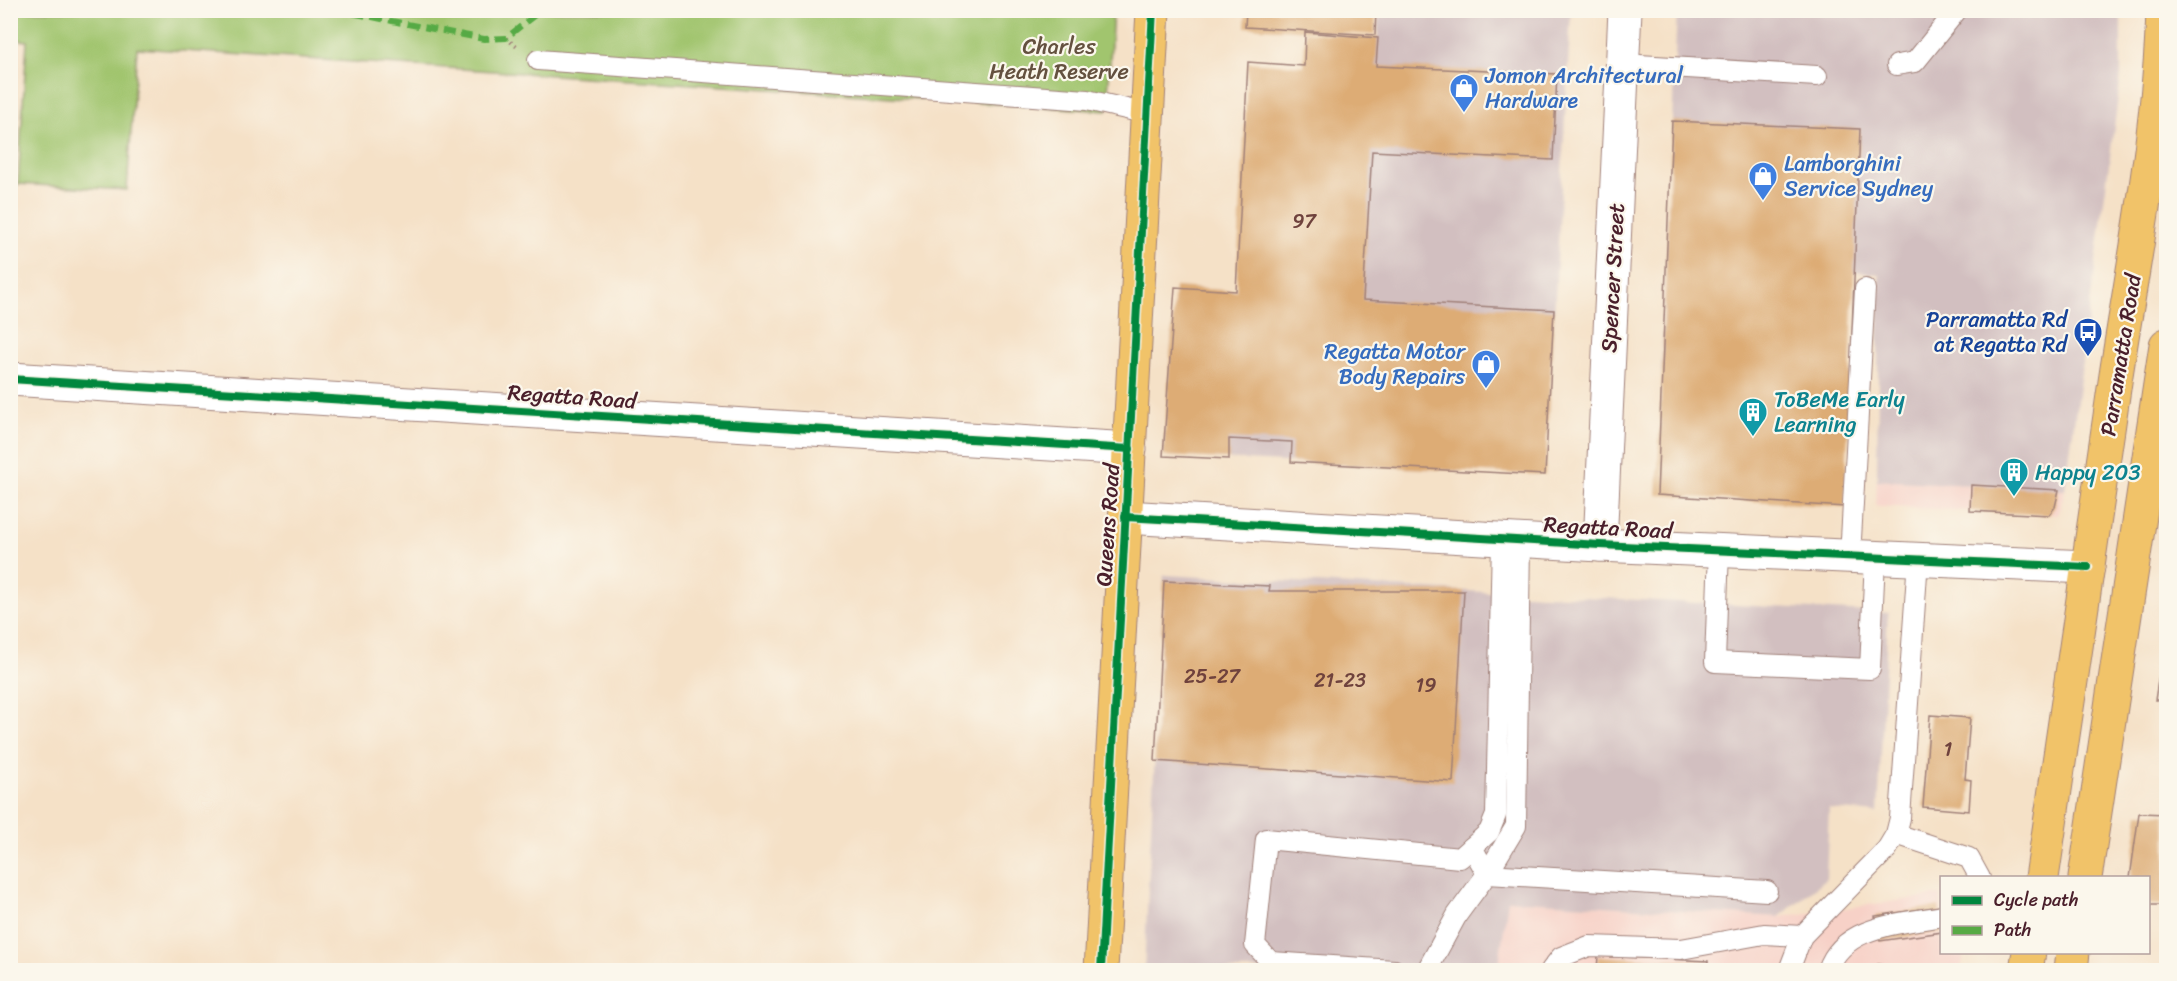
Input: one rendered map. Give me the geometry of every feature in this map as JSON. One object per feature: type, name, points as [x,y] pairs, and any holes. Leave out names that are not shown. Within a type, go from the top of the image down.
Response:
[{"type":"main road","name":"Queens Road","points":[[1101,970],[1153,10]]},
{"type":"main road","name":"Parramatta Road","points":[[2042,876],[2147,187],[2162,67],[2163,10]]},
{"type":"main road","name":"Parramatta Road","points":[[2085,876],[2166,345]]},
{"type":"main road","points":[[2026,970],[2029,954]]},
{"type":"main road","points":[[2071,970],[2073,954]]},
{"type":"street","name":"Spencer Street","points":[[1600,545],[1624,10]]},
{"type":"street","name":"Regatta Road","points":[[10,379],[1130,449]]},
{"type":"street","name":"Regatta Road","points":[[1125,517],[1600,545],[2088,567]]},
{"type":"lane","points":[[1897,65],[1915,62],[1957,10]]},
{"type":"lane","points":[[538,60],[1087,100],[1148,114]]},
{"type":"lane","points":[[1623,64],[1817,75]]},
{"type":"lane","points":[[1719,550],[1715,662],[1870,669],[1863,557],[1864,289]]},
{"type":"lane","points":[[1394,970],[1271,962],[1255,945],[1266,839],[1460,858],[1489,832],[1496,815],[1511,540]]},
{"type":"lane","points":[[1427,970],[1457,915],[1487,874],[1516,826],[1511,540]]},
{"type":"lane","points":[[1790,970],[1802,936],[1887,849],[1896,834],[1900,818],[1918,560]]},
{"type":"lane","points":[[1896,834],[1969,858],[1979,876]]},
{"type":"lane","points":[[1472,848],[1487,874]]},
{"type":"lane","points":[[1487,874],[1767,891]]},
{"type":"lane","points":[[1828,970],[1833,955],[1852,937],[1940,916]]},
{"type":"lane","points":[[1551,970],[1561,957],[1589,946],[1681,949],[1764,934],[1802,936]]},
{"type":"shaded area","points":[[1379,11],[1571,11],[1545,475],[1163,456],[1175,287],[1302,295],[1376,66]]},
{"type":"shaded area","points":[[1677,11],[2121,11],[2121,75],[2065,490],[1877,480],[1879,274],[1854,272],[1849,381],[1661,373]]},
{"type":"shaded area","points":[[1877,480],[2065,490],[2058,515],[1876,506]]},
{"type":"shaded area","points":[[1164,575],[1888,613],[1878,813],[1829,809],[1826,879],[1779,917],[1508,900],[1498,970],[1144,970]]},
{"type":"shaded area","points":[[1940,895],[1940,954],[1964,954],[1961,970],[1498,970],[1507,900],[1779,917]]},
{"type":"green space","name":"Charles Heath Reserve","points":[[10,11],[1113,11],[1107,111],[137,48],[127,190],[18,184],[27,41],[11,39]]},
{"type":"building","points":[[1246,10],[1376,10],[1375,35],[1245,27]]},
{"type":"building","points":[[1305,32],[1378,38],[1376,66],[1557,74],[1553,160],[1372,151],[1363,300],[1554,310],[1545,475],[1291,462],[1292,442],[1229,439],[1229,459],[1163,456],[1175,287],[1236,291],[1248,62],[1304,66]]},
{"type":"building","name":"Lamborghini Service Sydney","points":[[1672,121],[1860,129],[1845,507],[1657,495]]},
{"type":"building","name":"Happy 203","points":[[1971,485],[2059,490],[2055,507],[2049,515],[1970,511]]},
{"type":"building","points":[[1164,581],[1270,586],[1269,591],[1464,591],[1453,782],[1155,761]]},
{"type":"building","points":[[2161,662],[2166,663],[2166,700],[2155,700]]},
{"type":"building","points":[[1930,715],[1970,718],[1965,779],[1971,780],[1969,811],[1923,807]]},
{"type":"building","points":[[2139,813],[2166,814],[2166,905],[2150,905],[2150,876],[2130,876]]},
{"type":"building","points":[[1939,906],[1940,932],[1880,941],[1875,916]]},
{"type":"building","points":[[1598,956],[1708,961],[1708,970],[1597,970]]},
{"type":"building","points":[[1878,964],[1906,969],[1906,970],[1876,970]]},
{"type":"marked path","points":[[10,42],[14,31],[12,10]]},
{"type":"marked path","points":[[336,10],[484,39],[506,38],[541,10]]},
{"type":"cycle path","points":[[1101,970],[1153,10]]},
{"type":"cycle path","points":[[10,379],[1130,449]]},
{"type":"cycle path","points":[[1125,517],[1600,545],[2088,567]]},
{"type":"place","name":"Jomon Architectural Hardware","points":[[1464,114]]},
{"type":"place","name":"Lamborghini Service Sydney","points":[[1763,202]]},
{"type":"place","name":"Parramatta Rd at Regatta Rd","points":[[2088,358]]},
{"type":"place","name":"Regatta Motor Body Repairs","points":[[1486,390]]},
{"type":"place","name":"ToBeMe Early Learning","points":[[1753,438]]},
{"type":"place","name":"Happy 203","points":[[2014,498]]}]
